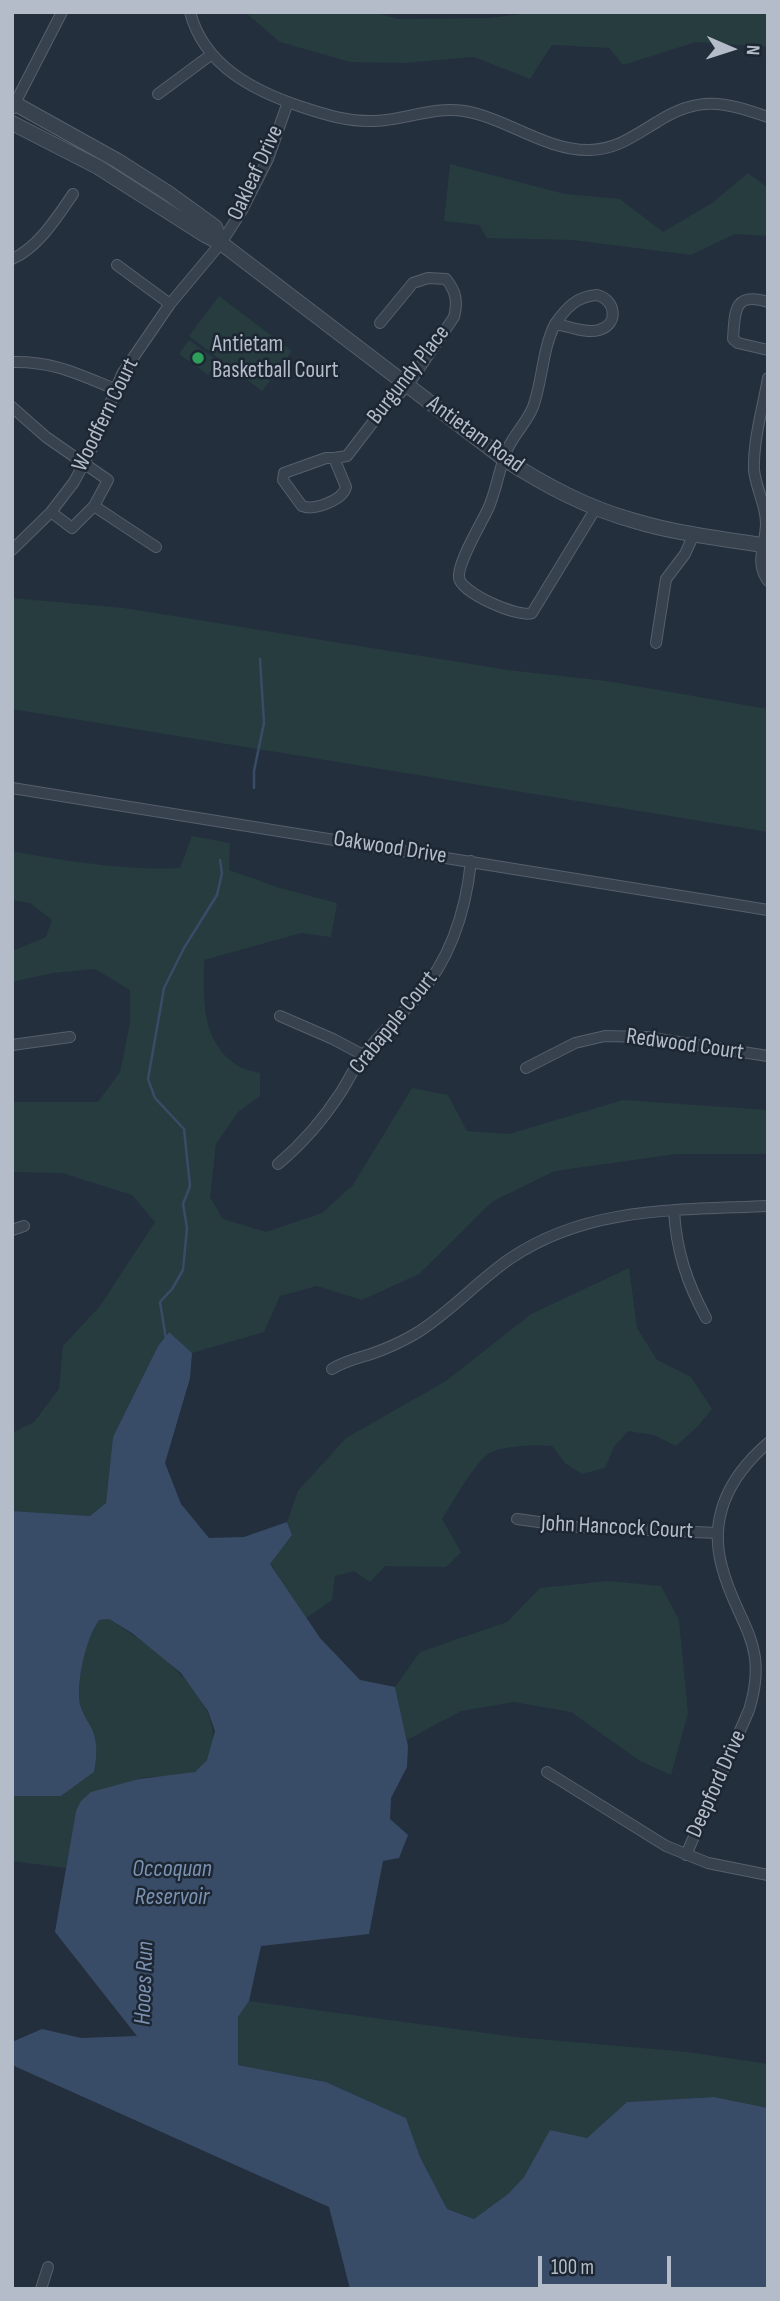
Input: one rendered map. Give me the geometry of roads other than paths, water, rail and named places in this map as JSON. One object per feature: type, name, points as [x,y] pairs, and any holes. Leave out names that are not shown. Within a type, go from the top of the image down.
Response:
[{"type":"street","points":[[13,105],[62,12]]},
{"type":"street","points":[[190,12],[197,31],[212,54],[247,84],[288,102],[341,119],[362,121],[436,110],[467,111],[560,146],[588,150],[630,140],[673,113],[701,104],[730,104],[768,117]]},
{"type":"street","points":[[158,94],[212,54]]},
{"type":"street","name":"Oakleaf Drive","points":[[221,243],[257,184],[288,102]]},
{"type":"street","name":"Antietam Road","points":[[13,105],[118,161],[168,193],[215,227],[221,243]]},
{"type":"street","name":"Antietam Road","points":[[12,122],[95,165],[221,243],[504,458],[539,481],[596,508],[635,522],[765,545]]},
{"type":"street","points":[[12,259],[23,254],[41,235],[73,194]]},
{"type":"street","name":"Woodfern Court","points":[[13,548],[51,512],[84,464],[115,389],[134,355],[170,304],[221,243]]},
{"type":"street","points":[[117,265],[170,304]]},
{"type":"street","name":"Burgundy Place","points":[[334,458],[346,487],[344,495],[313,508],[302,506],[283,480],[284,473],[326,458],[347,456],[380,413],[408,385],[454,317],[457,307],[454,291],[446,279],[421,280],[414,283],[380,323]]},
{"type":"street","points":[[555,324],[597,331],[608,325],[612,318],[612,306],[605,297],[597,295],[580,298],[555,324],[546,346],[533,406],[507,449],[490,505],[460,569],[460,580],[469,592],[520,615],[532,613],[596,508]]},
{"type":"street","points":[[768,302],[745,299],[740,303],[735,312],[733,339],[738,343],[768,350]]},
{"type":"street","points":[[12,362],[61,366],[115,389]]},
{"type":"street","points":[[768,378],[754,462],[765,514],[765,545],[761,566],[768,581]]},
{"type":"street","points":[[12,407],[46,437],[108,480],[94,506],[72,528],[51,512]]},
{"type":"street","points":[[94,506],[156,547]]},
{"type":"street","points":[[656,643],[666,579],[685,554],[694,534]]},
{"type":"street","name":"Oakwood Drive","points":[[12,788],[768,910]]},
{"type":"street","name":"Crabapple Court","points":[[278,1164],[310,1135],[379,1034],[416,998],[439,967],[459,924],[471,860]]},
{"type":"street","points":[[280,1016],[363,1055]]},
{"type":"street","name":"Redwood Court","points":[[526,1068],[565,1047],[605,1036],[646,1037],[768,1056]]},
{"type":"street","points":[[12,1045],[69,1037]]},
{"type":"street","points":[[332,1369],[415,1334],[502,1264],[553,1235],[598,1219],[674,1210],[768,1206]]},
{"type":"street","points":[[674,1210],[679,1252],[686,1276],[706,1318]]},
{"type":"street","points":[[12,1230],[24,1226]]},
{"type":"street","name":"Deepford Drive","points":[[686,1855],[749,1710],[756,1681],[753,1644],[722,1567],[718,1533],[721,1512],[731,1486],[748,1460],[768,1443]]},
{"type":"street","name":"John Hancock Court","points":[[517,1520],[575,1527],[718,1533]]},
{"type":"street","points":[[547,1772],[646,1835],[686,1855],[708,1863],[768,1875]]},
{"type":"street","points":[[41,2289],[48,2267]]},
{"type":"water","name":"Occoquan Reservoir","points":[[169,1332],[192,1353],[190,1378],[165,1463],[181,1504],[209,1538],[244,1537],[287,1522],[292,1535],[270,1564],[320,1638],[360,1680],[395,1687],[408,1746],[407,1767],[391,1798],[390,1819],[408,1835],[399,1858],[383,1861],[369,1934],[261,1946],[249,2001],[238,2017],[238,2065],[326,2082],[406,2118],[420,2157],[447,2209],[474,2219],[508,2194],[524,2177],[550,2130],[587,2138],[627,2102],[714,2097],[768,2108],[768,2289],[350,2289],[329,2207],[12,2065],[12,2042],[42,2029],[81,2038],[137,2036],[55,1932],[76,1811],[81,1801],[91,1792],[139,1779],[195,1772],[207,1760],[215,1731],[208,1711],[181,1673],[132,1633],[109,1619],[99,1620],[86,1649],[79,1684],[81,1707],[95,1740],[94,1772],[61,1796],[12,1796],[12,1511],[90,1516],[106,1503],[113,1437],[158,1346]]},
{"type":"waterway","points":[[254,788],[254,771],[264,723],[260,659]]},
{"type":"waterway","points":[[166,1339],[160,1302],[172,1289],[183,1270],[187,1228],[183,1204],[190,1186],[184,1129],[155,1098],[148,1079],[164,988],[184,948],[217,895],[222,873],[220,860]]},
{"type":"place","name":"Antietam Basketball Court","points":[[198,358]]},
{"type":"water label","name":"Hooes Run","points":[[145,1983]]}]
